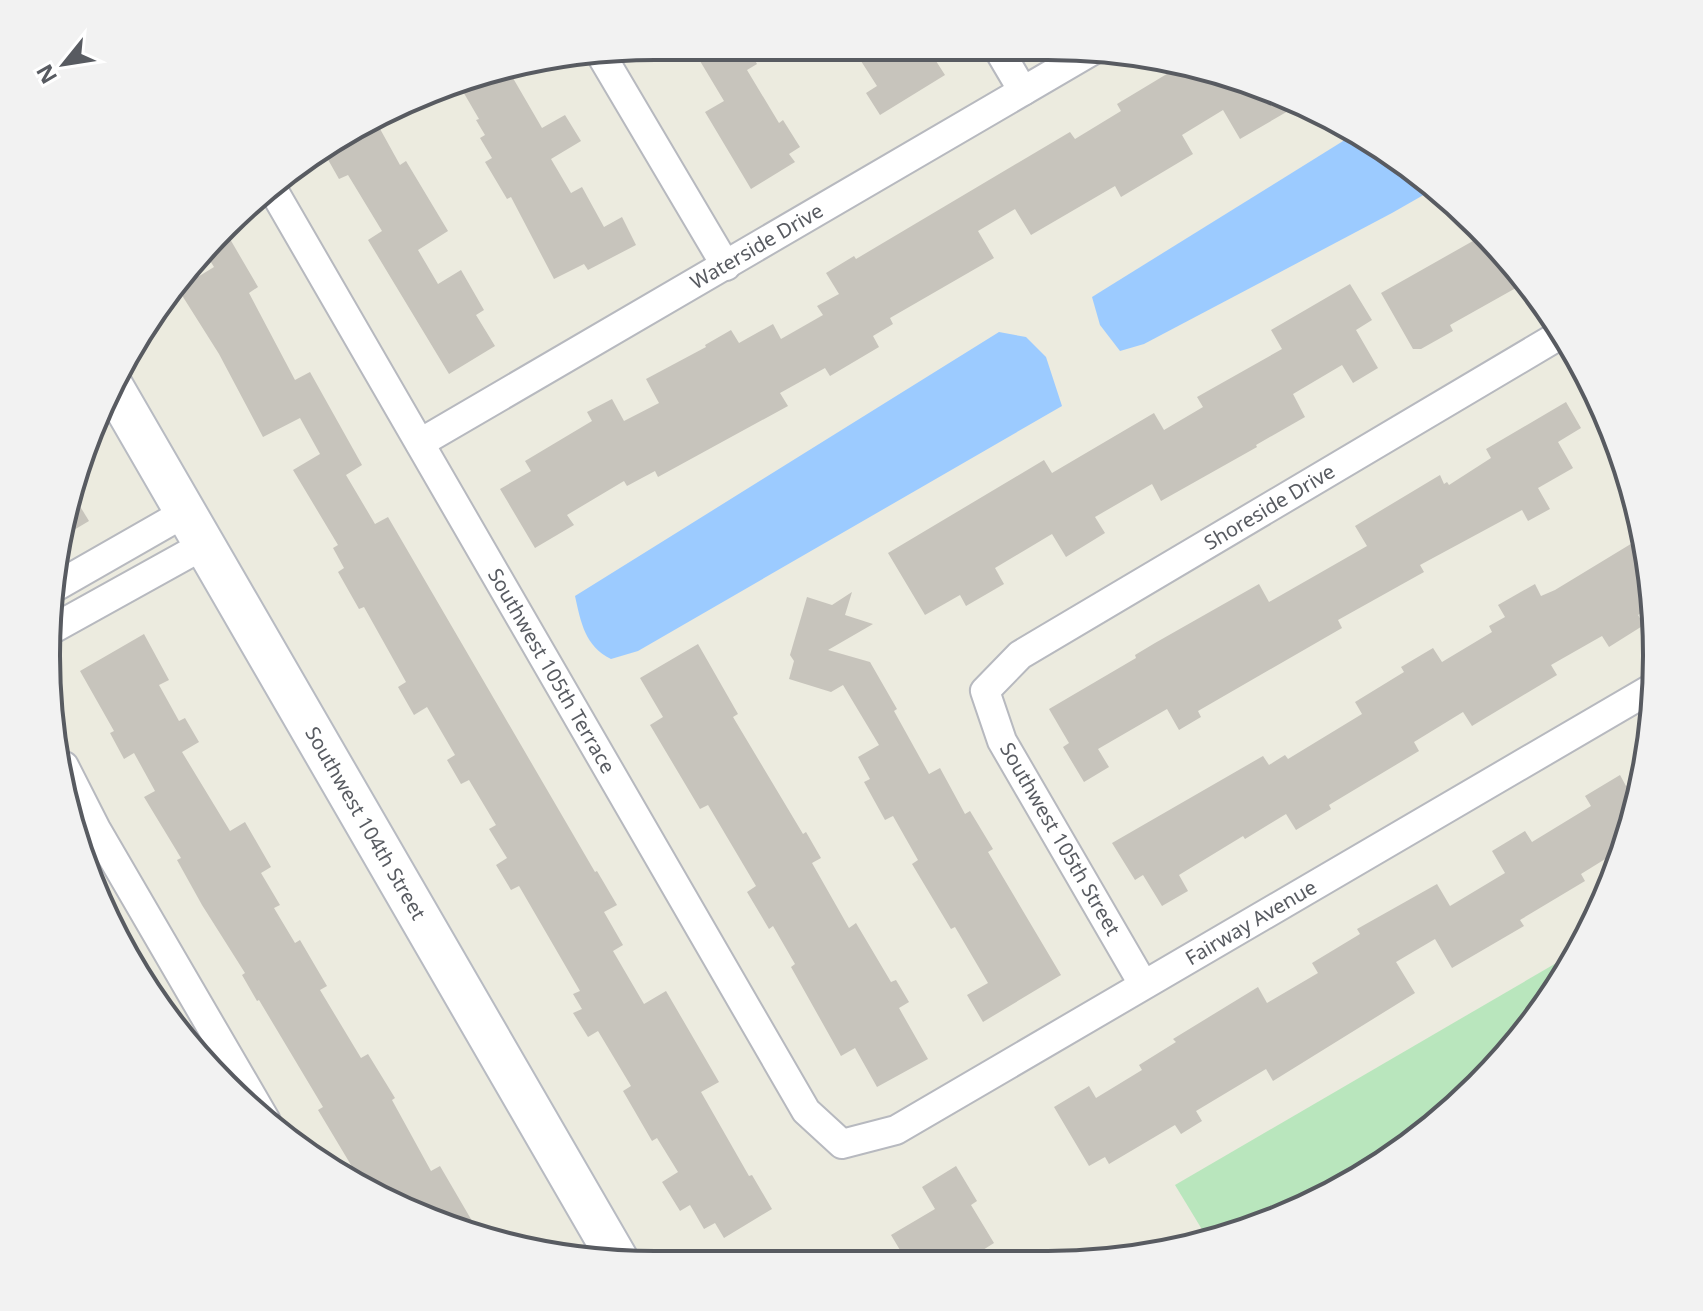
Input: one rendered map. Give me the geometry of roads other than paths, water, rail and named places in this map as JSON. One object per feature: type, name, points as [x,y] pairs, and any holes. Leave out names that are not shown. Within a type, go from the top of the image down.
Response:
[{"type":"main road","name":"Southwest 104th Street","points":[[119,397],[612,1249]]},
{"type":"street","points":[[1005,60],[1023,91]]},
{"type":"street","name":"Waterside Drive","points":[[420,443],[1075,61]]},
{"type":"street","points":[[605,62],[726,266]]},
{"type":"street","name":"Southwest 105th Terrace","points":[[277,196],[806,1111],[842,1144]]},
{"type":"street","name":"Shoreside Drive","points":[[985,691],[1020,655],[1552,340]]},
{"type":"street","points":[[64,583],[195,528]]},
{"type":"street","points":[[61,623],[195,528]]},
{"type":"street","name":"Southwest 105th Street","points":[[985,691],[1002,741],[1143,984]]},
{"type":"street","name":"Fairway Avenue","points":[[842,1144],[896,1130],[1642,694]]},
{"type":"street","points":[[76,793],[247,1089]]},
{"type":"water","points":[[1345,140],[1424,195],[1144,344],[1120,351],[1100,325],[1092,297]]},
{"type":"water","points":[[999,332],[1026,337],[1046,357],[1062,406],[638,651],[611,659],[595,647],[582,624],[575,596]]}]
